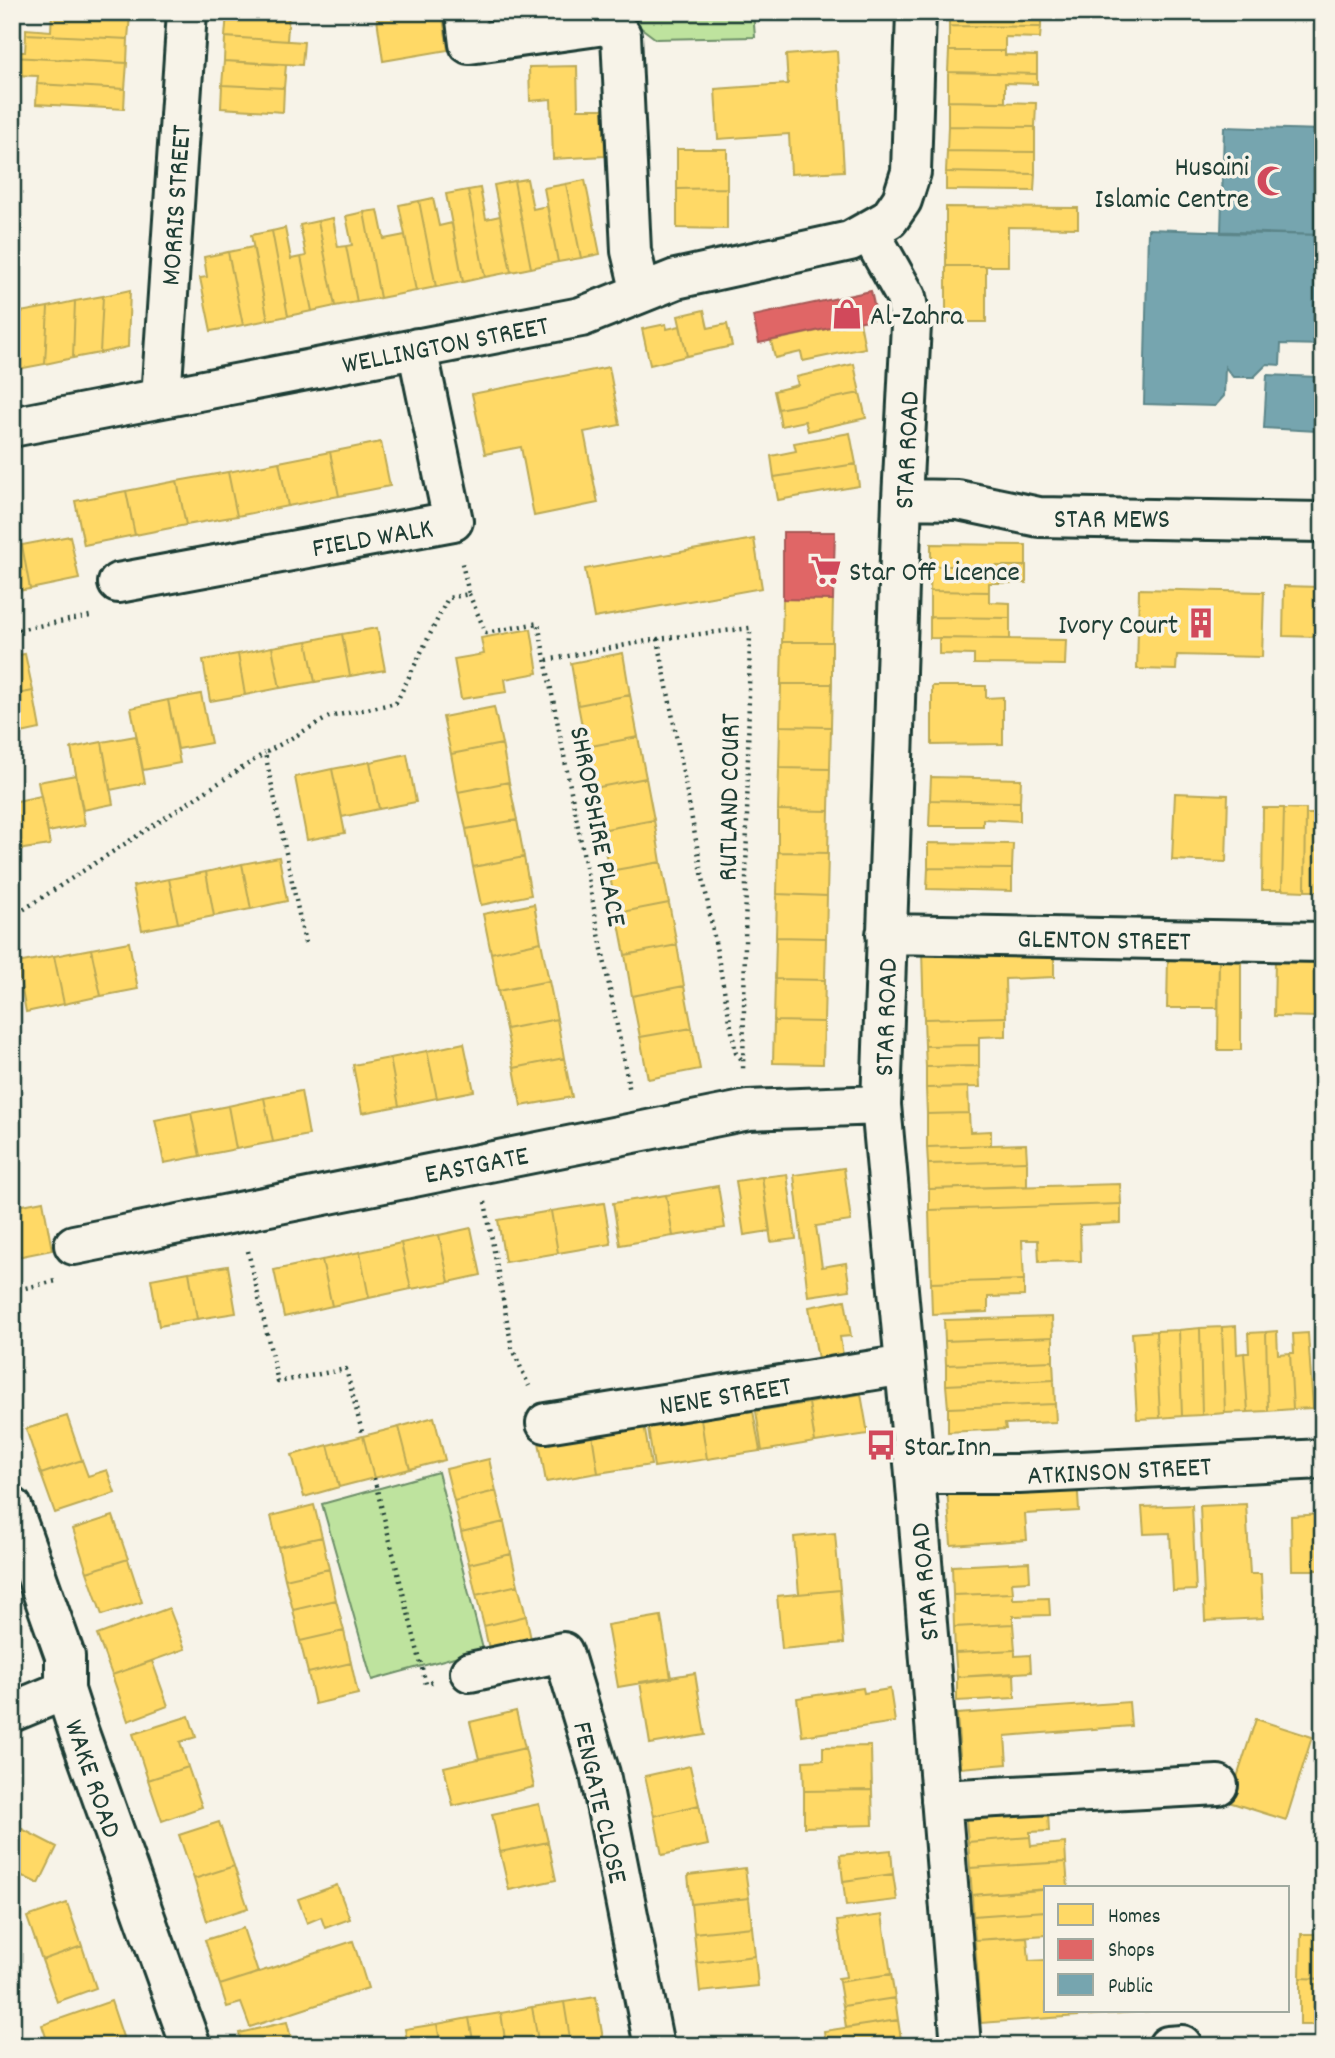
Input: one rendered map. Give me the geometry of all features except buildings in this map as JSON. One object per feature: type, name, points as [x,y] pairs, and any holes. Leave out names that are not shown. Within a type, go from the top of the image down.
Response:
[{"type":"street","name":"MORRIS STREET","points":[[161,398],[187,12]]},
{"type":"street","points":[[466,12],[469,44],[605,25],[621,35],[631,251],[641,293]]},
{"type":"street","points":[[869,231],[889,219],[902,200],[911,172],[916,12]]},
{"type":"street","name":"WELLINGTON STREET","points":[[12,427],[582,317],[676,279],[816,250],[850,241],[869,231]]},
{"type":"street","name":"STAR ROAD","points":[[869,231],[906,296],[911,326],[902,499],[881,1105],[915,1474],[961,2046]]},
{"type":"street","name":"FIELD WALK","points":[[118,583],[453,521],[417,348]]},
{"type":"street","name":"STAR MEWS","points":[[902,499],[957,500],[1039,517],[1323,522]]},
{"type":"street","name":"GLENTON STREET","points":[[886,934],[1323,942]]},
{"type":"street","name":"EASTGATE","points":[[71,1262],[239,1211],[638,1130],[748,1110],[881,1105]]},
{"type":"street","name":"NENE STREET","points":[[545,1423],[905,1366]]},
{"type":"street","name":"ATKINSON STREET","points":[[915,1474],[1019,1474],[1323,1459]]},
{"type":"street","name":"WAKE ROAD","points":[[12,1507],[65,1656],[65,1690],[191,2046]]},
{"type":"street","name":"FENGATE CLOSE","points":[[470,1672],[563,1652],[600,1774],[654,2046]]},
{"type":"street","points":[[12,1712],[65,1690]]},
{"type":"street","points":[[941,1800],[1218,1785]]},
{"type":"street","points":[[1168,2046],[1182,2045]]},
{"type":"path","points":[[12,917],[265,753],[329,717],[396,703],[448,598],[469,594],[453,521]]},
{"type":"path","points":[[12,631],[90,616],[118,583]]},
{"type":"path","name":"SHROPSHIRE PLACE","points":[[469,594],[486,632],[538,623],[638,1130]]},
{"type":"path","name":"RUTLAND COURT","points":[[547,660],[658,639],[751,628],[745,1052],[742,1060],[748,1110]]},
{"type":"path","name":"RUTLAND COURT","points":[[658,639],[736,1053],[742,1060]]},
{"type":"path","points":[[265,753],[304,943]]},
{"type":"path","points":[[478,1163],[512,1348],[545,1423]]},
{"type":"path","points":[[239,1211],[278,1381],[346,1369],[363,1436]]},
{"type":"path","points":[[12,1291],[71,1262]]},
{"type":"path","points":[[374,1478],[426,1684],[470,1672]]},
{"type":"green space","points":[[493,12],[551,12],[507,19]]},
{"type":"green space","points":[[620,12],[753,12],[755,37],[656,39]]},
{"type":"green space","points":[[438,1472],[483,1649],[372,1680],[322,1504]]},
{"type":"place","name":"Husaini Islamic Centre","points":[[1272,181]]},
{"type":"place","name":"Al-Zahra","points":[[847,314]]},
{"type":"place","name":"Star Off Licence","points":[[826,570]]},
{"type":"place","name":"Ivory Court","points":[[1201,623]]},
{"type":"place","name":"Star Inn","points":[[881,1445]]}]
